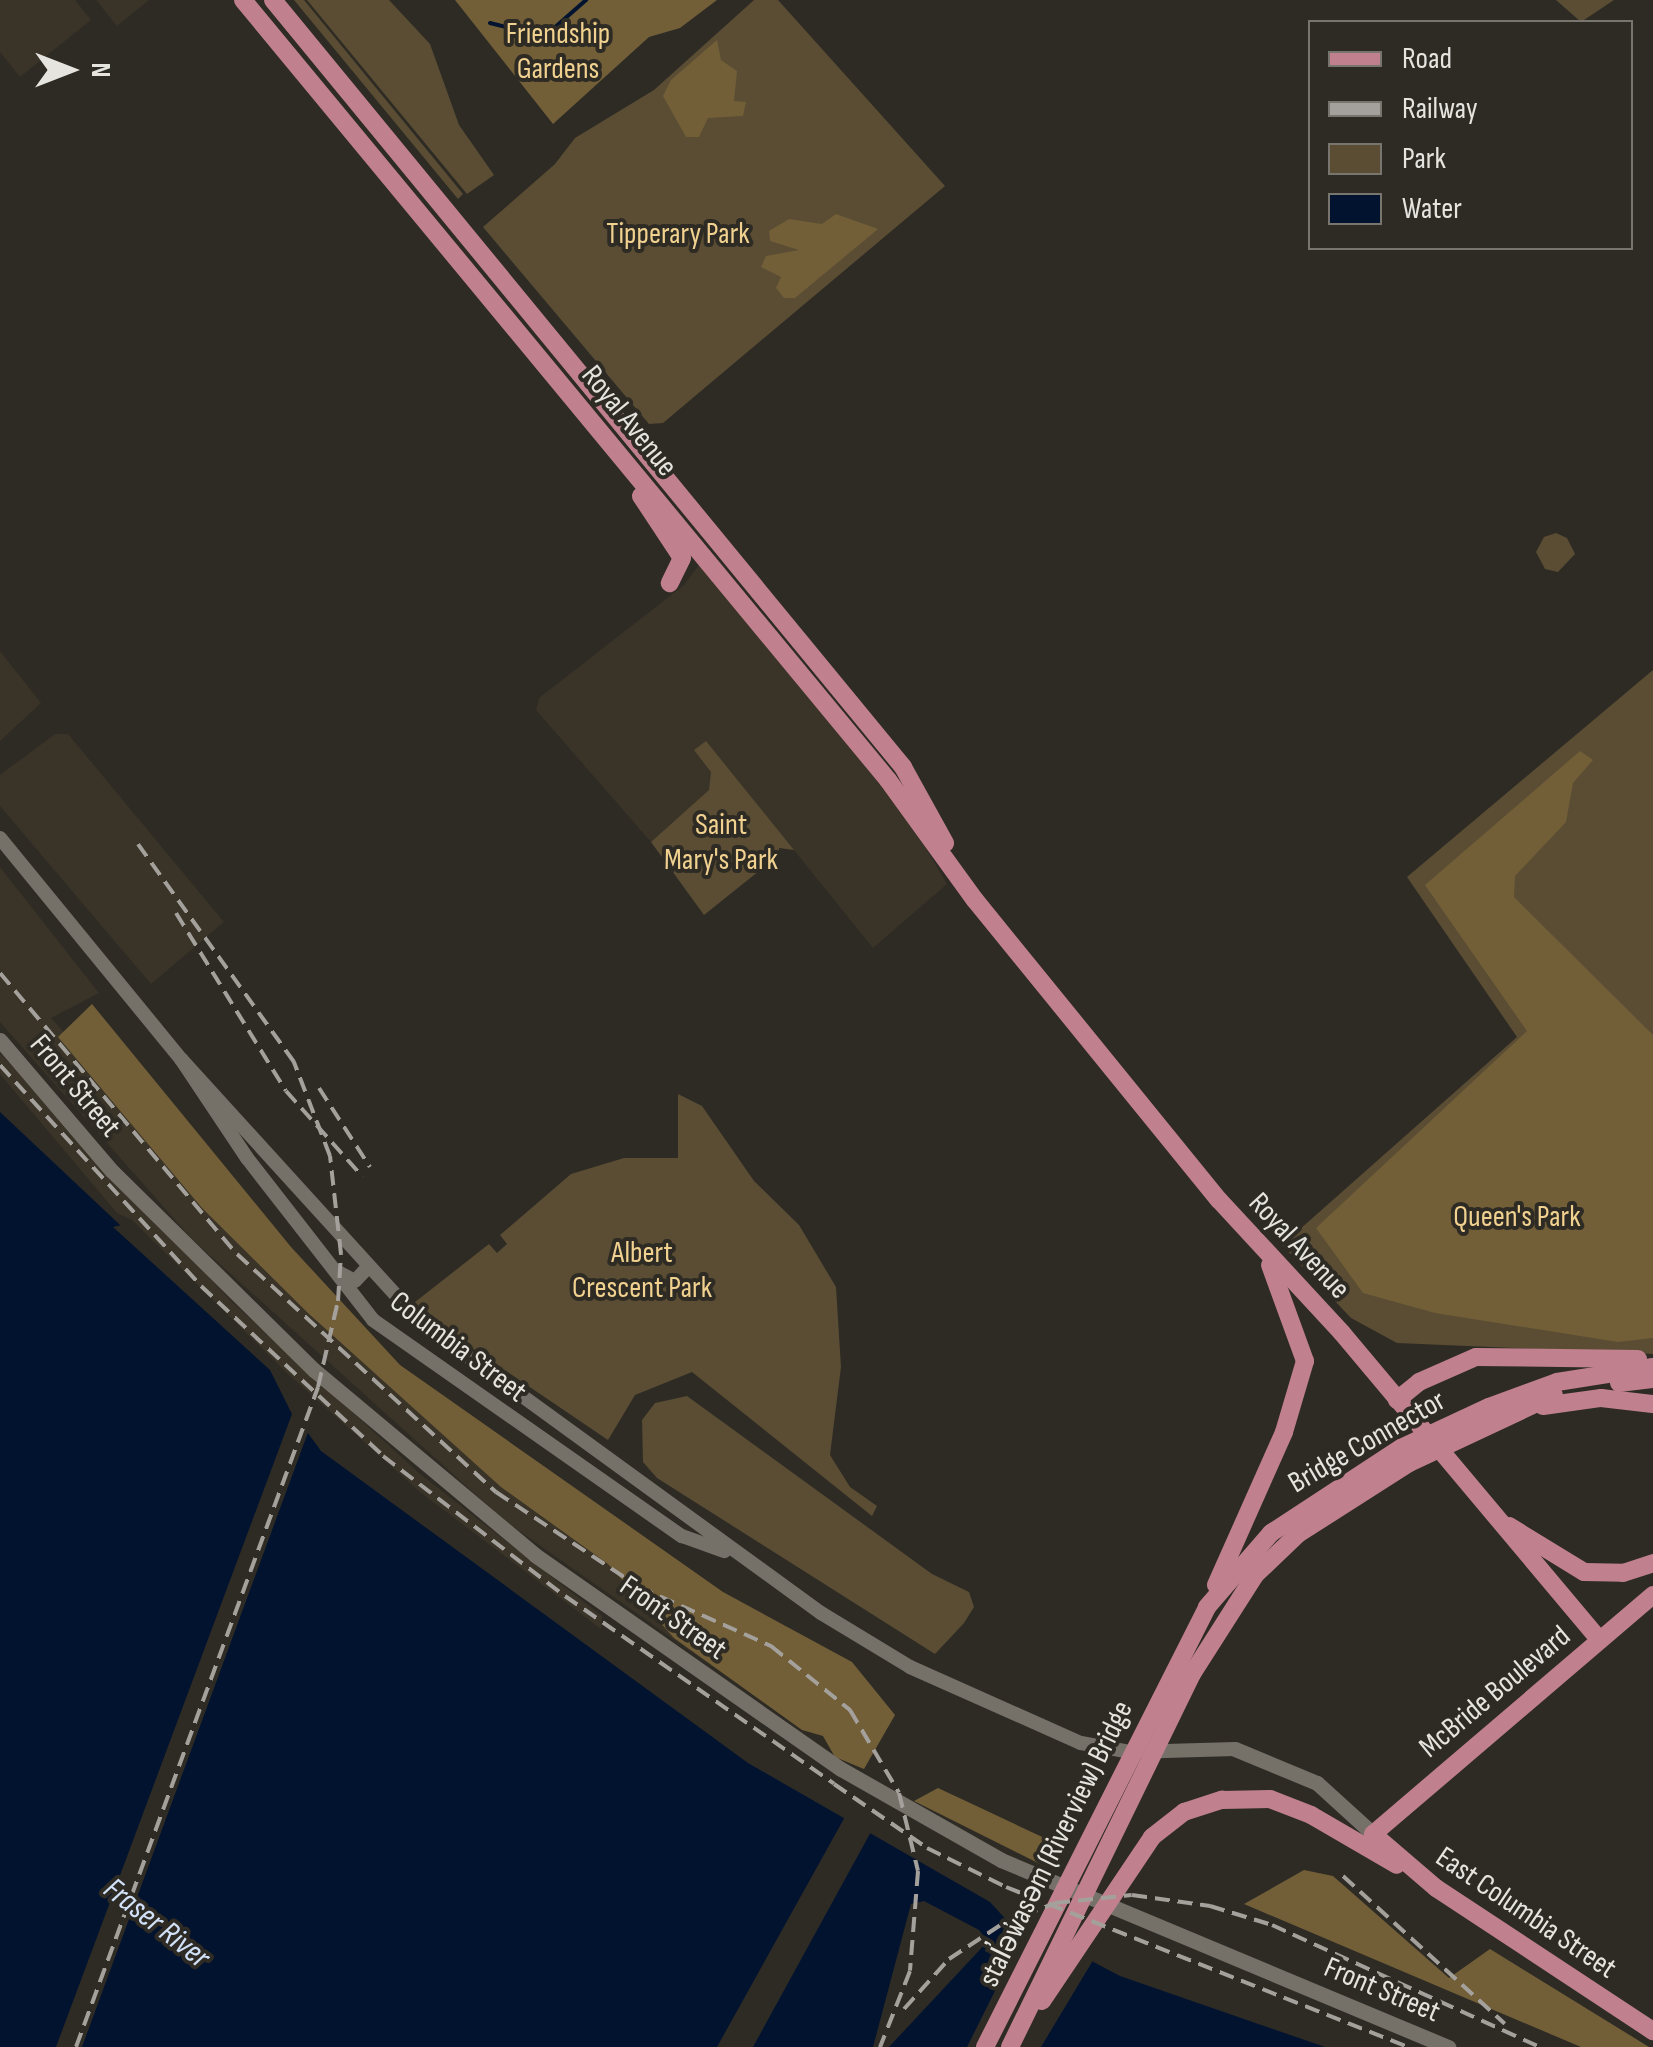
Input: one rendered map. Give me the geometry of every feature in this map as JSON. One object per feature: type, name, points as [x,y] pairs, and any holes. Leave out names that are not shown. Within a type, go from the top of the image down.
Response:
[{"type":"main road","name":"Royal Avenue","points":[[243,0],[888,780],[964,884],[1264,1251],[1398,1400],[1600,1640]]},
{"type":"main road","name":"Royal Avenue","points":[[274,0],[903,767],[964,884]]},
{"type":"main road","points":[[628,463],[635,487],[682,558],[670,583]]},
{"type":"main road","name":"Front Street","points":[[0,1040],[112,1172],[328,1382],[535,1555],[841,1769],[1001,1860],[1449,2047]]},
{"type":"main road","points":[[1207,1606],[1284,1432],[1305,1361],[1295,1319],[1264,1251]]},
{"type":"main road","points":[[1398,1400],[1443,1368],[1476,1356],[1653,1363]]},
{"type":"main road","name":"Bridge Connector","points":[[1184,1670],[1207,1606],[1271,1533],[1401,1448],[1558,1382],[1653,1363]]},
{"type":"main road","name":"Bridge Connector","points":[[1184,1670],[1222,1618],[1298,1534],[1409,1462],[1553,1395],[1653,1379]]},
{"type":"main road","points":[[1494,1420],[1575,1400],[1653,1404]]},
{"type":"main road","points":[[1493,1513],[1584,1572],[1623,1574],[1653,1563]]},
{"type":"main road","name":"McBride Boulevard","points":[[1373,1834],[1652,1596]]},
{"type":"main road","name":"stal̕əw̓asəm (Riverview) Bridge","points":[[985,2047],[1184,1670]]},
{"type":"main road","name":"stal̕əw̓asəm (Riverview) Bridge","points":[[1011,2047],[1184,1670]]},
{"type":"main road","name":"Columbia Street","points":[[1235,1749],[1317,1783],[1373,1834]]},
{"type":"main road","points":[[1011,2047],[1152,1837],[1184,1812],[1222,1800],[1270,1799],[1311,1815],[1436,1888]]},
{"type":"main road","name":"East Columbia Street","points":[[1373,1834],[1436,1888],[1653,2031]]},
{"type":"street","name":"Columbia Street","points":[[0,838],[181,1059],[368,1267],[434,1333],[694,1518],[734,1555],[910,1668],[1028,1722],[1132,1752],[1235,1749]]},
{"type":"street","name":"Columbia Street","points":[[181,1059],[324,1262],[372,1320],[430,1365],[682,1536],[734,1555]]},
{"type":"street","points":[[324,1262],[351,1281],[368,1267]]},
{"type":"shaded area","points":[[0,0],[75,0],[91,20],[20,77],[0,52]]},
{"type":"shaded area","points":[[96,0],[149,0],[117,26]]},
{"type":"shaded area","points":[[702,561],[902,808],[947,884],[873,948],[731,772],[651,842],[536,710],[539,698],[684,585]]},
{"type":"shaded area","points":[[0,651],[41,703],[0,741]]},
{"type":"shaded area","points":[[55,734],[68,734],[224,922],[151,984],[0,806],[0,775]]},
{"type":"shaded area","points":[[0,867],[99,993],[51,1018],[241,1228],[396,1376],[878,1697],[835,1757],[823,1736],[802,1729],[505,1521],[192,1239],[0,1022]]},
{"type":"shaded area","points":[[0,1053],[232,1302],[420,1474],[602,1616],[601,1629],[420,1492],[287,1373],[132,1220],[117,1213],[0,1074]]},
{"type":"green space","points":[[294,0],[304,0],[463,194],[458,199]]},
{"type":"green space","points":[[307,0],[389,0],[430,44],[459,125],[494,175],[467,194]]},
{"type":"green space","name":"Friendship Gardens","points":[[455,0],[717,0],[680,28],[649,37],[553,124]]},
{"type":"green space","name":"Tipperary Park","points":[[754,0],[778,0],[945,186],[663,423],[649,424],[483,227],[555,164],[575,138],[654,90]]},
{"type":"green space","points":[[1556,0],[1614,0],[1584,20],[1579,20]]},
{"type":"green space","points":[[717,40],[721,60],[737,71],[734,101],[746,102],[743,116],[708,118],[699,137],[686,137],[663,96],[671,80]]},
{"type":"green space","points":[[836,214],[878,229],[795,298],[784,298],[776,288],[781,277],[761,267],[766,256],[799,250],[770,241],[769,231],[789,219],[822,224]]},
{"type":"green space","points":[[1556,533],[1567,538],[1575,554],[1558,572],[1545,569],[1536,552],[1544,537]]},
{"type":"green space","name":"Queen's Park","points":[[1653,670],[1653,1354],[1397,1343],[1351,1318],[1282,1245],[1517,1037],[1407,877]]},
{"type":"green space","name":"Saint Mary's Park","points":[[706,741],[794,850],[779,848],[779,855],[704,915],[651,842],[709,790],[711,772],[694,750]]},
{"type":"green space","name":"Queen's Park","points":[[1580,751],[1593,760],[1573,783],[1566,822],[1515,876],[1514,897],[1653,1035],[1653,1338],[1618,1342],[1435,1313],[1363,1293],[1316,1228],[1527,1031],[1425,885]]},
{"type":"green space","points":[[92,1004],[291,1247],[400,1365],[723,1592],[852,1662],[895,1715],[864,1769],[835,1757],[823,1736],[802,1730],[674,1638],[608,1564],[501,1487],[308,1313],[202,1208],[58,1037]]},
{"type":"green space","name":"Albert Crescent Park","points":[[678,1094],[702,1106],[754,1181],[799,1225],[836,1287],[841,1367],[830,1455],[850,1487],[877,1506],[872,1516],[692,1372],[635,1395],[608,1440],[410,1306],[489,1244],[497,1253],[507,1244],[500,1235],[571,1174],[624,1158],[678,1158]]},
{"type":"green space","points":[[687,1396],[932,1574],[969,1592],[974,1607],[964,1623],[935,1654],[657,1478],[643,1462],[642,1420],[655,1403]]},
{"type":"green space","points":[[938,1788],[1053,1842],[1044,1866],[914,1801]]},
{"type":"green space","points":[[1304,1870],[1333,1876],[1449,1978],[1490,1949],[1649,2047],[1581,2047],[1244,1904]]},
{"type":"water","name":"Fraser River","points":[[0,1112],[272,1368],[289,1407],[321,1451],[748,1763],[990,1902],[1011,1925],[1029,1928],[1120,1976],[1325,2047],[0,2047]]},
{"type":"pier","points":[[122,1225],[278,1368],[310,1427],[82,2047],[56,2047],[292,1414],[270,1370],[113,1227]]},
{"type":"pier","points":[[846,1815],[872,1830],[753,2047],[717,2047]]},
{"type":"pier","points":[[924,1901],[979,1930],[988,1941],[889,2047],[873,2047],[911,1904]]},
{"type":"pier","points":[[1029,1923],[1095,1957],[1041,2047],[967,2047]]},
{"type":"waterway","points":[[490,23],[525,32],[553,29],[586,0]]},
{"type":"railway","points":[[76,2047],[318,1387],[338,1301],[341,1254],[330,1156],[294,1062],[138,844]]},
{"type":"railway","points":[[176,913],[286,1091],[363,1177]]},
{"type":"railway","points":[[0,973],[237,1254],[496,1492],[639,1587],[771,1646],[850,1710],[899,1793],[918,1871],[910,1971],[880,2047]]},
{"type":"railway","points":[[0,1065],[201,1286],[383,1456],[565,1596],[834,1784],[927,1848],[1006,1887],[1408,2047]]},
{"type":"railway","points":[[319,1088],[370,1167]]},
{"type":"railway","points":[[1343,1876],[1505,2024]]},
{"type":"railway","points":[[904,2009],[949,1959],[1002,1924],[1055,1903],[1132,1895],[1210,1906],[1272,1925],[1540,2047]]}]
